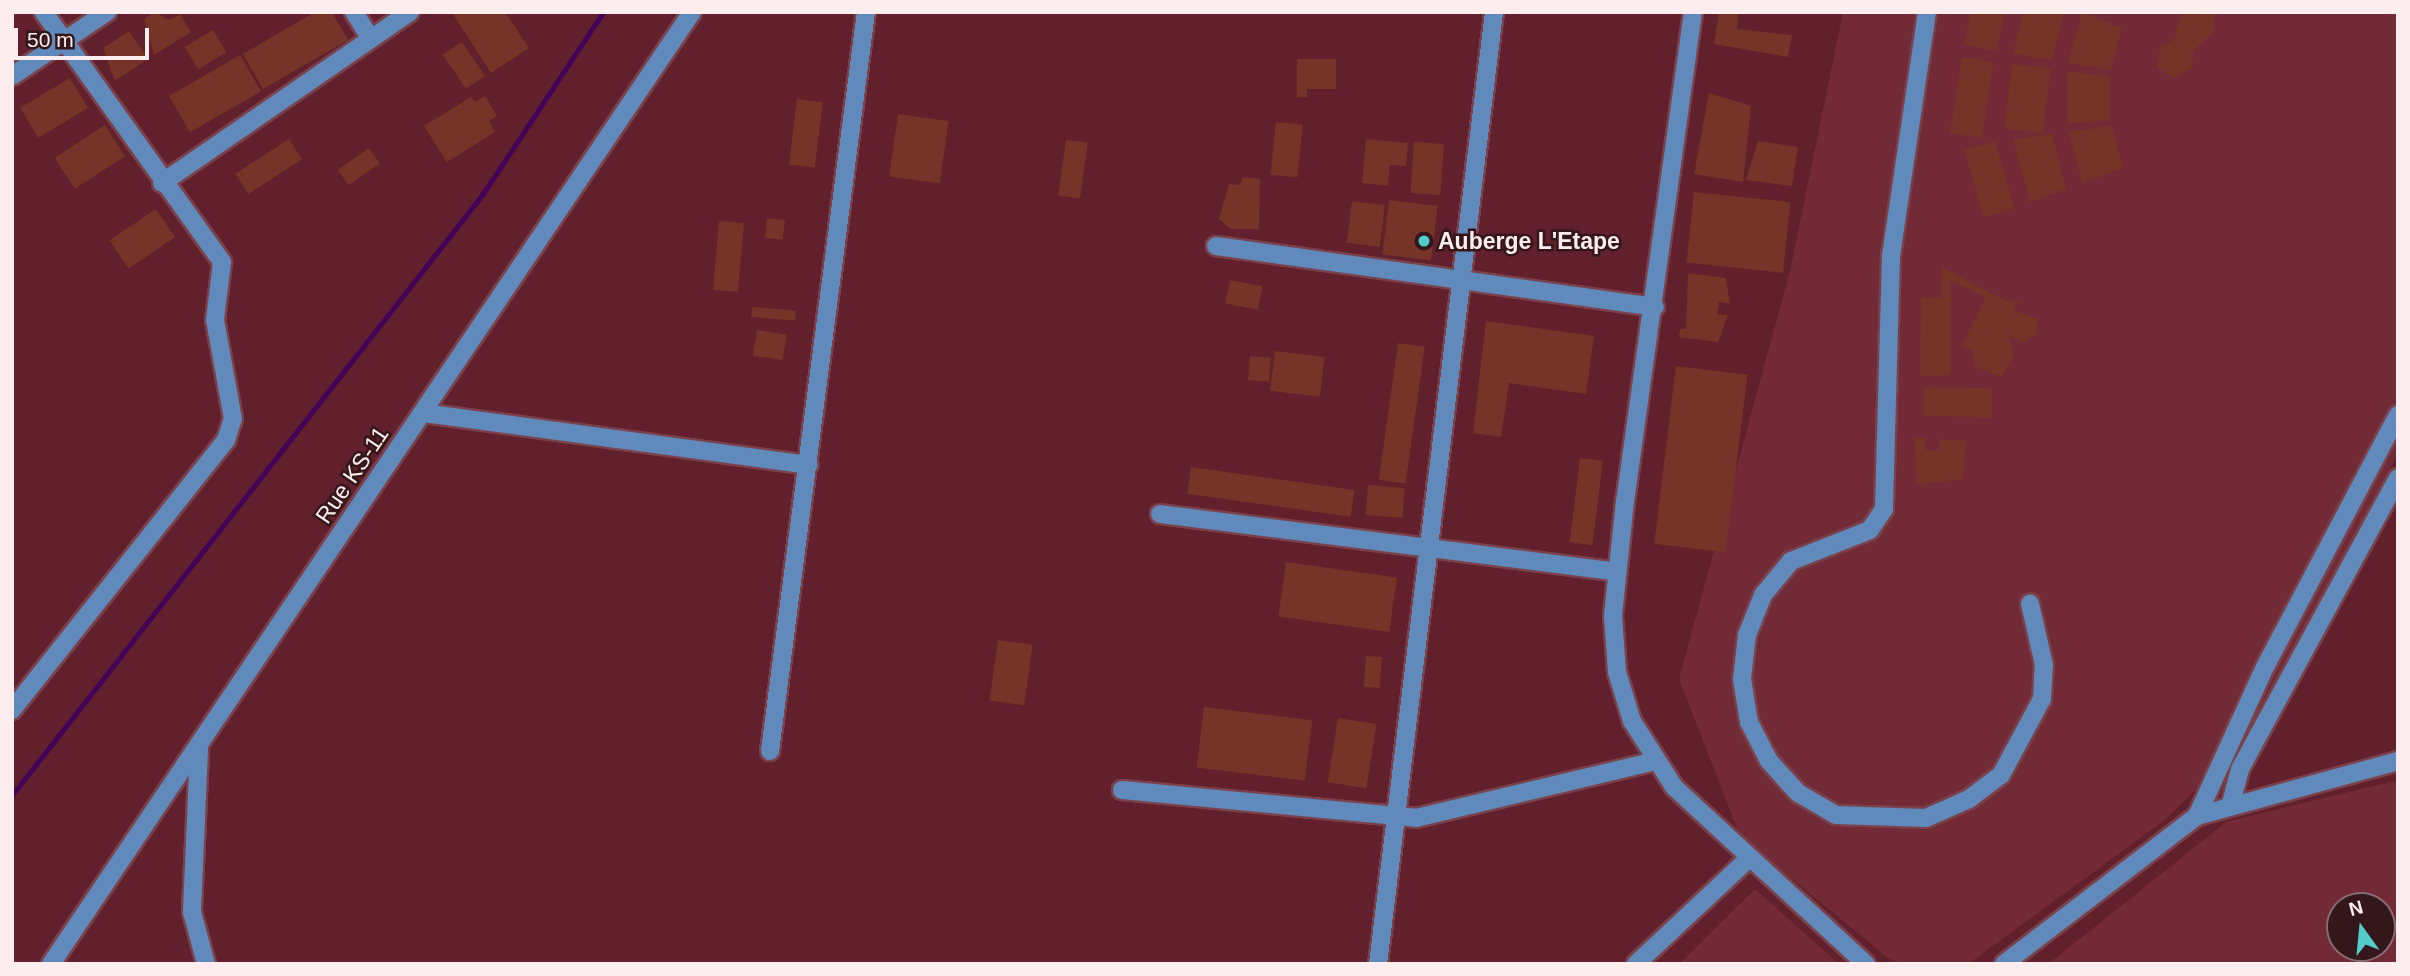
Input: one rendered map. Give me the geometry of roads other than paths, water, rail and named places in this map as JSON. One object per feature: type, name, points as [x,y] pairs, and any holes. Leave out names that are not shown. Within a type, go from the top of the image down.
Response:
[{"type":"street","points":[[12,710],[231,430],[215,320],[222,262],[162,183],[62,42],[44,12]]},
{"type":"street","points":[[12,76],[107,12]]},
{"type":"street","points":[[354,12],[370,38]]},
{"type":"street","points":[[162,183],[410,12]]},
{"type":"street","name":"Rue KS-11","points":[[51,964],[198,750],[692,12]]},
{"type":"street","points":[[771,751],[866,12]]},
{"type":"street","points":[[1378,964],[1397,817],[1425,549],[1494,12]]},
{"type":"street","points":[[1693,12],[1617,572],[1616,672],[1626,707],[1656,761],[1747,860],[1866,964]]},
{"type":"street","points":[[1927,12],[1891,257],[1884,509],[1870,530],[1791,561],[1763,595],[1747,635],[1742,679],[1749,722],[1769,761],[1798,793],[1836,815],[1926,818],[1969,799],[2001,775],[2042,699],[2045,665],[2031,604]]},
{"type":"street","points":[[1216,246],[1655,307]]},
{"type":"street","points":[[424,413],[807,465]]},
{"type":"street","points":[[2197,816],[2236,725],[2398,415]]},
{"type":"street","points":[[2231,803],[2240,769],[2398,478]]},
{"type":"street","points":[[1160,514],[1617,572]]},
{"type":"street","points":[[198,750],[192,912],[206,964]]},
{"type":"street","points":[[1122,789],[1397,817],[1485,805],[1656,761]]},
{"type":"street","points":[[2004,964],[2197,816],[2231,803],[2398,761]]},
{"type":"street","points":[[1636,964],[1747,860]]},
{"type":"waterway","points":[[12,795],[482,195],[603,12]]},
{"type":"place","name":"Auberge L'Etape","points":[[1424,241]]}]
